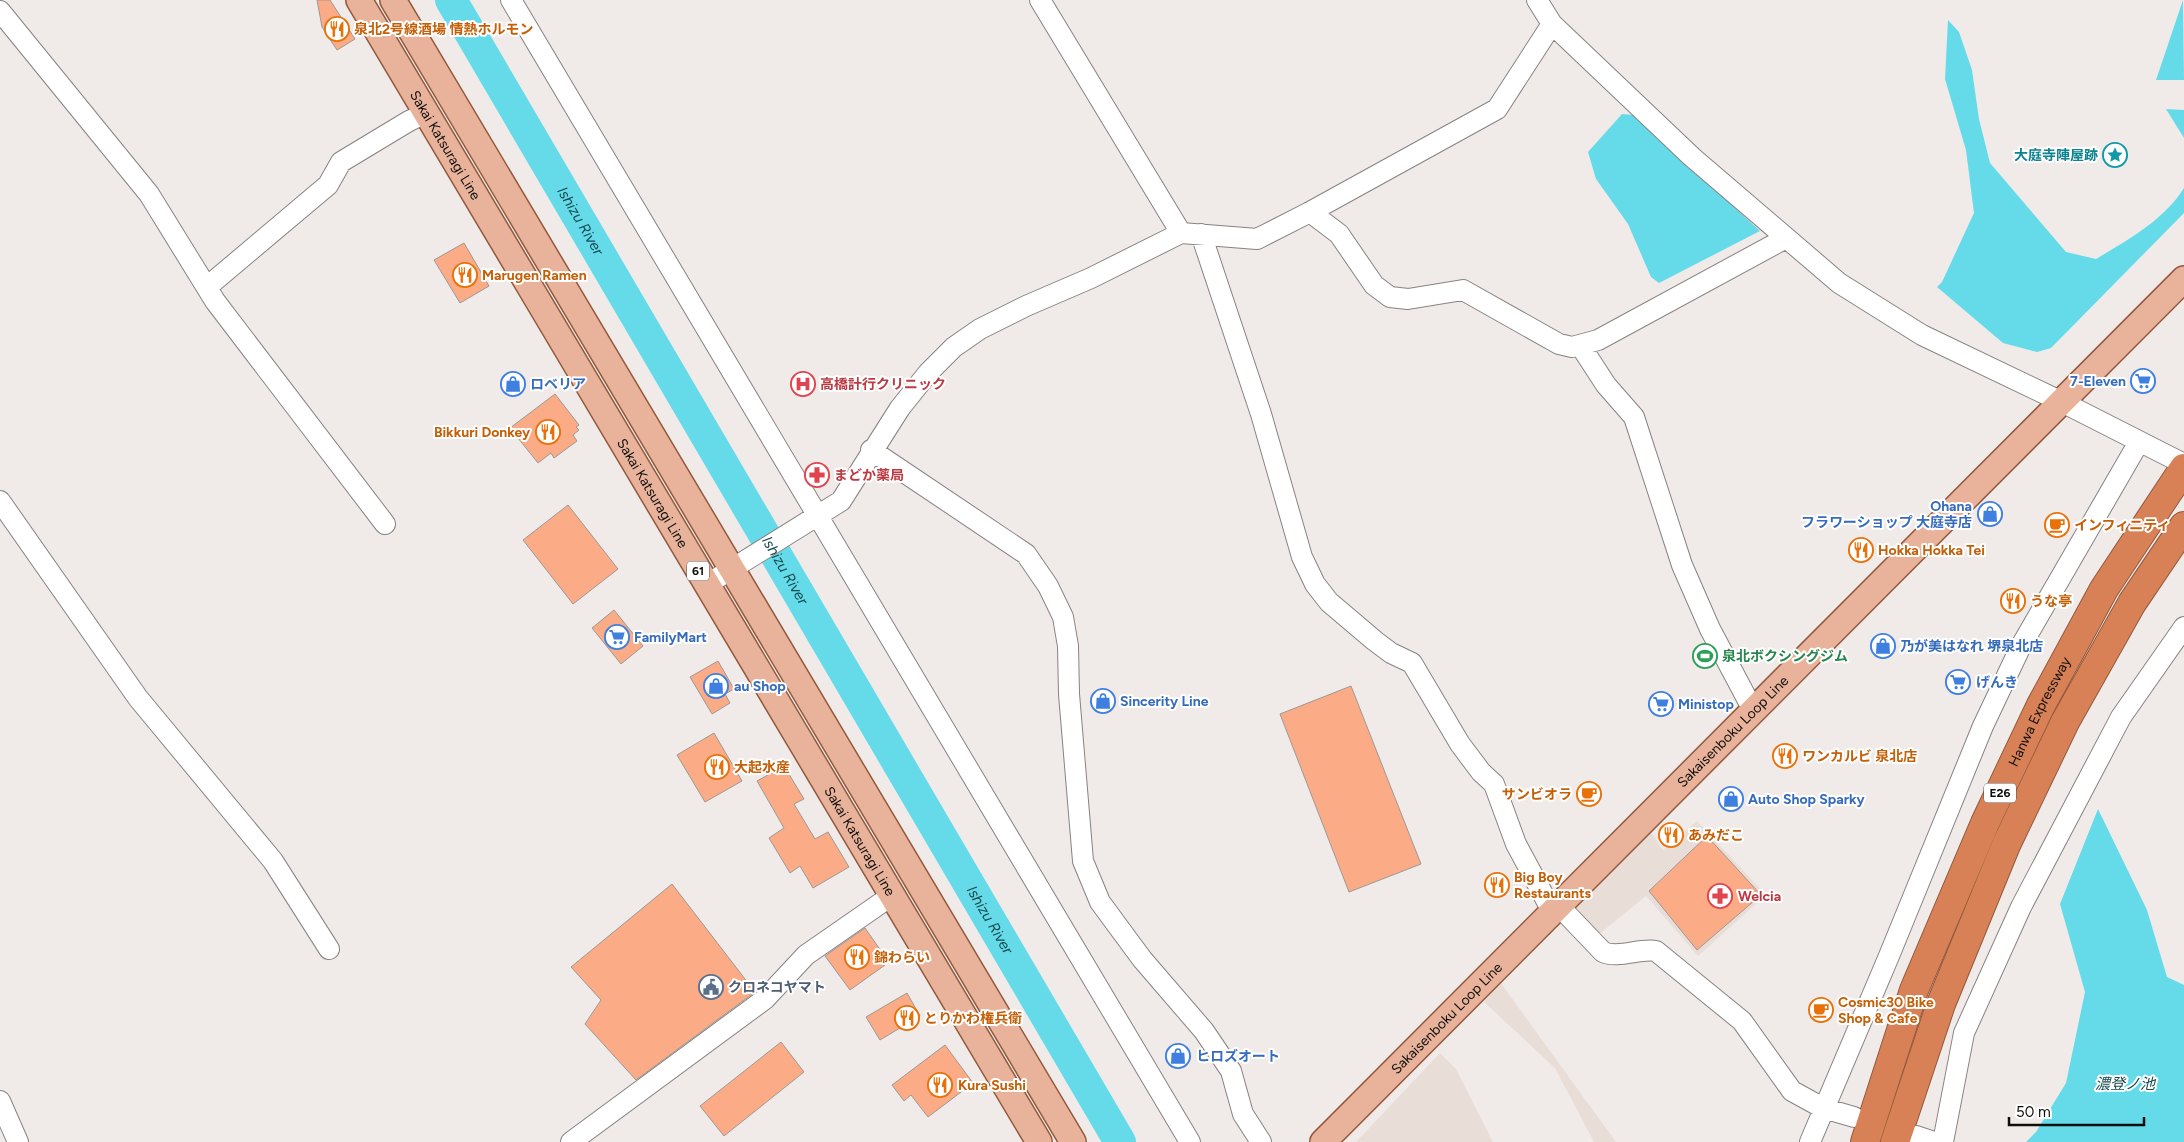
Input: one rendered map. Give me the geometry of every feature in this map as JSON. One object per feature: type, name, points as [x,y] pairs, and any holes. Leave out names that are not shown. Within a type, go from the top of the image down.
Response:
[{"type":"highway","name":"Hanwa Expressway","points":[[1865,1142],[1914,990],[1985,823],[2033,722],[2104,589],[2184,466]]},
{"type":"highway","name":"Hanwa Expressway","points":[[1915,1140],[1941,1004],[2010,836],[2065,722],[2132,603],[2184,526]]},
{"type":"main road","name":"Sakai Katsuragi Line","points":[[359,0],[1038,1142]]},
{"type":"main road","name":"61","points":[[393,0],[741,564],[1073,1142]]},
{"type":"main road","name":"Sakaisenboku Loop Line","points":[[1323,1142],[2184,279]]},
{"type":"street","points":[[511,0],[1190,1142]]},
{"type":"street","points":[[1040,0],[1181,233]]},
{"type":"street","points":[[1537,0],[1552,24],[1692,157],[1839,283],[1922,334],[2062,402],[2184,466]]},
{"type":"street","points":[[0,12],[149,194],[215,301],[385,524]]},
{"type":"street","points":[[706,584],[741,564],[841,500],[900,408],[928,373],[954,347],[988,325],[1026,306],[1091,278],[1181,233],[1256,239],[1310,212],[1497,109],[1552,24]]},
{"type":"street","points":[[207,287],[328,185],[341,162],[409,121],[426,113]]},
{"type":"street","points":[[1310,212],[1338,234],[1374,285],[1390,297],[1408,299],[1463,290],[1559,344],[1572,347],[1598,340],[1786,238]]},
{"type":"street","points":[[1201,234],[1261,414],[1302,557],[1315,584],[1329,602],[1375,641],[1391,653],[1412,663],[1460,744],[1481,772],[1494,784],[1516,844],[1555,908],[1603,952],[1610,955],[1648,950],[1656,951],[1742,1021],[1792,1091],[1823,1108],[1854,1117]]},
{"type":"street","points":[[1580,345],[1606,384],[1634,417],[1682,565],[1710,629],[1753,710]]},
{"type":"street","points":[[1810,1142],[1890,956],[1987,717],[2021,646],[2139,442]]},
{"type":"street","points":[[872,450],[1026,554],[1048,586],[1063,617],[1068,646],[1069,694],[1083,861],[1100,902],[1142,959],[1204,1031],[1231,1071],[1243,1114],[1261,1142]]},
{"type":"street","points":[[0,501],[138,698],[273,861],[328,949]]},
{"type":"street","points":[[1942,1142],[1964,1032],[2021,907],[2121,717],[2184,627]]},
{"type":"street","points":[[571,1142],[765,999],[806,955],[891,896]]},
{"type":"street","points":[[1,1105],[18,1142]]},
{"type":"shaded area","points":[[1697,821],[1766,895],[1698,956],[1646,896],[1598,935],[1572,907],[1650,831],[1663,850]]},
{"type":"shaded area","points":[[1500,982],[1616,1142],[1594,1142],[1555,1068],[1484,1002]]},
{"type":"shaded area","points":[[1440,1053],[1456,1069],[1493,1142],[1356,1142]]},
{"type":"water","points":[[2183,0],[2184,80],[2156,80]]},
{"type":"water","points":[[1948,20],[1959,32],[1972,70],[1979,119],[1990,163],[2066,252],[2096,259],[2133,237],[2156,220],[2184,188],[2184,213],[2051,348],[2037,352],[2003,343],[1937,287],[1942,282],[1974,213],[1966,150],[1945,79]]},
{"type":"water","points":[[2166,109],[2184,110],[2184,138]]},
{"type":"water","points":[[1622,114],[1633,115],[1760,231],[1659,283],[1651,277],[1628,224],[1596,179],[1588,152]]},
{"type":"water","name":"濃登ノ池","points":[[2098,809],[2147,910],[2167,977],[2184,985],[2184,1142],[2026,1142],[2036,1132],[2066,1083],[2085,992],[2060,904]]},
{"type":"building","points":[[317,0],[330,0],[355,39],[337,50],[322,27]]},
{"type":"building","points":[[464,243],[489,286],[460,303],[434,260]]},
{"type":"building","points":[[555,394],[579,425],[576,427],[579,430],[573,435],[577,441],[554,458],[551,453],[538,463],[510,428]]},
{"type":"building","points":[[568,505],[618,569],[573,604],[523,540]]},
{"type":"building","points":[[614,610],[643,646],[621,664],[592,628]]},
{"type":"building","points":[[718,661],[734,689],[725,694],[730,703],[712,714],[690,677]]},
{"type":"building","points":[[1351,686],[1421,864],[1349,892],[1280,714]]},
{"type":"building","points":[[714,733],[742,781],[705,802],[677,755]]},
{"type":"building","points":[[784,766],[804,799],[794,804],[815,839],[828,832],[849,867],[813,888],[800,866],[790,873],[769,838],[784,828],[757,781]]},
{"type":"building","points":[[1707,836],[1761,895],[1697,950],[1649,891]]},
{"type":"building","name":"クロネコヤマト","points":[[672,884],[755,992],[636,1080],[585,1024],[601,1000],[571,967]]},
{"type":"building","points":[[865,928],[886,958],[882,960],[885,965],[850,990],[825,956]]},
{"type":"building","points":[[907,993],[920,1016],[880,1040],[866,1017]]},
{"type":"building","points":[[781,1042],[804,1072],[724,1136],[700,1106]]},
{"type":"building","points":[[945,1045],[973,1083],[928,1117],[911,1095],[904,1101],[892,1085]]},
{"type":"waterway","name":"Ishizu River","points":[[451,0],[1120,1142]]},
{"type":"place","name":"泉北2号線酒場 情熱ホルモン","points":[[337,29]]},
{"type":"place","name":"大庭寺陣屋跡","points":[[2115,155]]},
{"type":"place","name":"Marugen Ramen","points":[[465,275]]},
{"type":"place","name":"7-Eleven","points":[[2143,381]]},
{"type":"place","name":"ロベリア","points":[[513,384]]},
{"type":"place","name":"高橋計行クリニック","points":[[803,384]]},
{"type":"place","name":"Bikkuri Donkey","points":[[548,432]]},
{"type":"place","name":"まどか薬局","points":[[817,475]]},
{"type":"place","name":"Ohana フラワーショップ 大庭寺店","points":[[1990,514]]},
{"type":"place","name":"インフィニティ","points":[[2057,525]]},
{"type":"place","name":"Hokka Hokka Tei","points":[[1861,550]]},
{"type":"place","name":"うな亭","points":[[2013,601]]},
{"type":"place","name":"FamilyMart","points":[[617,637]]},
{"type":"place","name":"乃が美はなれ 堺泉北店","points":[[1883,646]]},
{"type":"place","name":"泉北ボクシングジム","points":[[1705,656]]},
{"type":"place","name":"げんき","points":[[1958,682]]},
{"type":"place","name":"au Shop","points":[[716,686]]},
{"type":"place","name":"Sincerity Line","points":[[1103,701]]},
{"type":"place","name":"Ministop","points":[[1661,704]]},
{"type":"place","name":"ワンカルビ 泉北店","points":[[1785,756]]},
{"type":"place","name":"大起水産","points":[[717,767]]},
{"type":"place","name":"サンビオラ","points":[[1589,794]]},
{"type":"place","name":"Auto Shop Sparky","points":[[1731,799]]},
{"type":"place","name":"あみだこ","points":[[1671,835]]},
{"type":"place","name":"Big Boy Restaurants","points":[[1497,885]]},
{"type":"place","name":"Welcia","points":[[1720,896]]},
{"type":"place","name":"錦わらい","points":[[857,957]]},
{"type":"place","name":"クロネコヤマト","points":[[711,987]]},
{"type":"place","name":"Cosmic30 Bike Shop & Cafe","points":[[1821,1010]]},
{"type":"place","name":"とりかわ権兵衛","points":[[907,1018]]},
{"type":"place","name":"ヒロズオート","points":[[1178,1056]]},
{"type":"place","name":"Kura Sushi","points":[[940,1085]]}]
